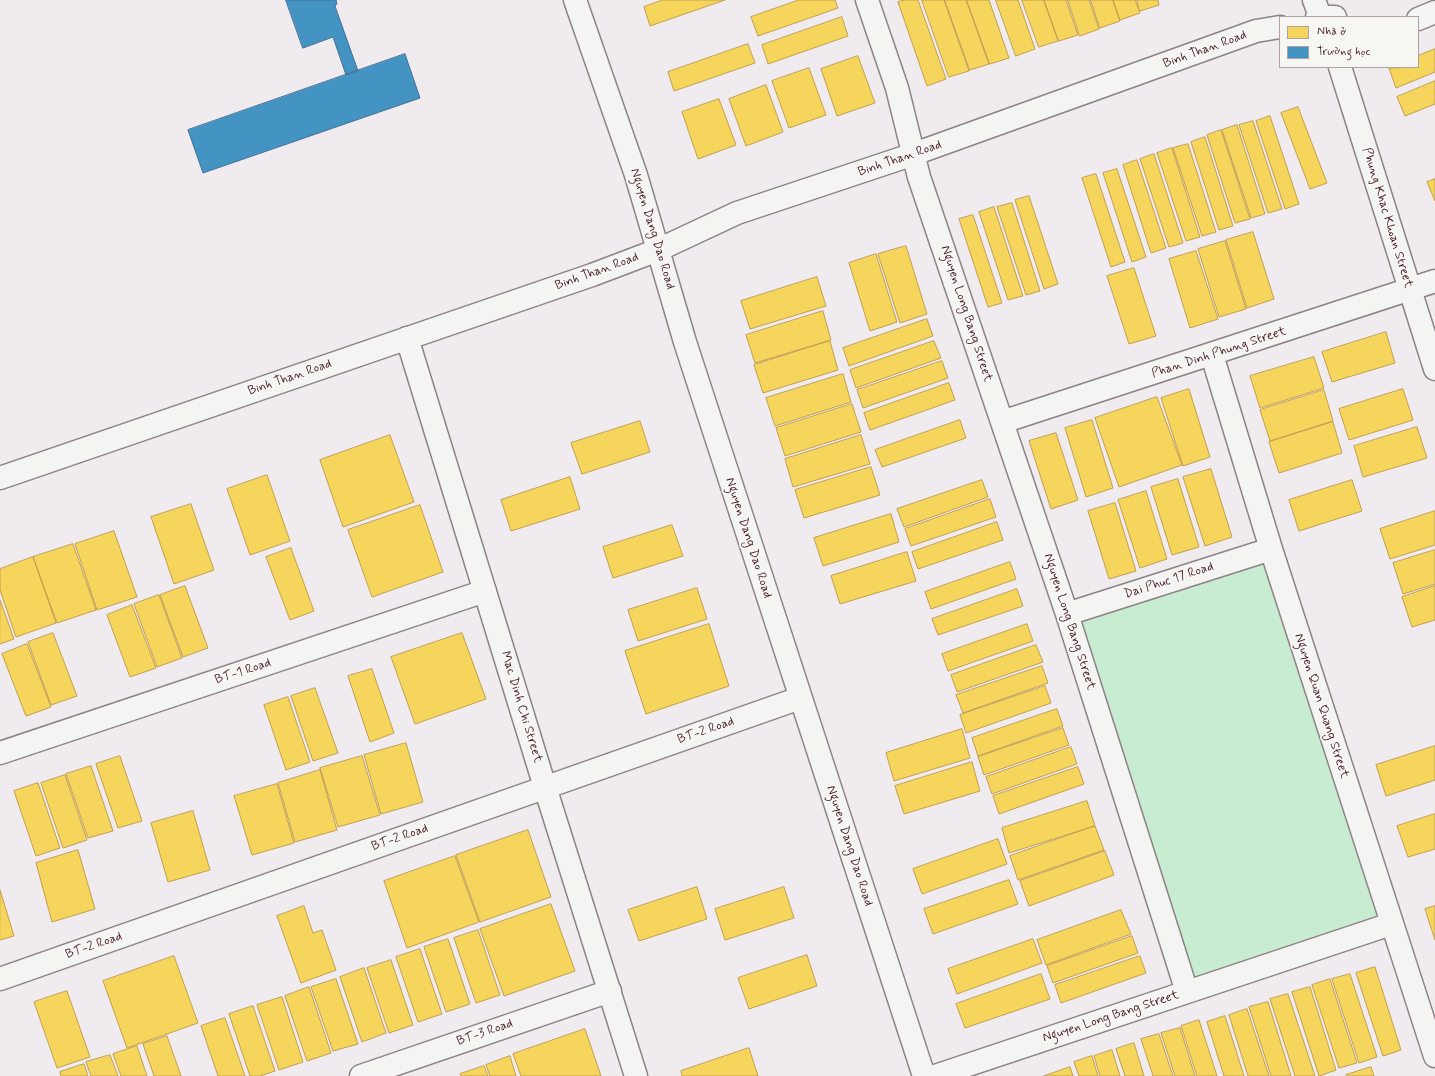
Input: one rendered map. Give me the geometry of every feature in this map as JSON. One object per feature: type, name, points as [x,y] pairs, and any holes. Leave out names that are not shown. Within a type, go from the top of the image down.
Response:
[{"type":"street","name":"Nguyen Dang Dao Road","points":[[575,0],[636,175],[688,350],[924,1076]]},
{"type":"street","name":"Nguyen Long Bang Street","points":[[867,0],[897,88],[920,177],[1067,614],[1187,992],[935,1076]]},
{"type":"street","points":[[1419,19],[1435,12]]},
{"type":"street","name":"Binh Than Road","points":[[0,478],[592,275],[658,250],[738,213],[914,154],[1256,32],[1279,27]]},
{"type":"street","name":"Phung Khac Khoan Street","points":[[1340,68],[1409,291],[1435,369]]},
{"type":"street","name":"Phan Dinh Phung Street","points":[[1002,422],[1409,291],[1435,281]]},
{"type":"street","name":"Mac Dinh Chi Street","points":[[407,338],[545,787],[636,1076]]},
{"type":"street","name":"Nguyen Quan Quang Street","points":[[1212,355],[1271,549],[1391,924],[1435,1056]]},
{"type":"street","name":"Dai Phuc 17 Road","points":[[1067,614],[1271,549]]},
{"type":"street","name":"BT-1 Road","points":[[0,753],[485,591]]},
{"type":"street","name":"BT-2 Road","points":[[0,979],[800,698]]},
{"type":"street","points":[[1187,992],[1391,924]]},
{"type":"street","name":"BT-3 Road","points":[[360,1076],[610,991]]},
{"type":"green space","points":[[1271,549],[1391,924],[1187,992],[1067,614]]},
{"type":"building: Nhà ở","points":[[663,0],[725,0],[650,26],[644,7]]},
{"type":"building: Nhà ở","points":[[799,0],[835,0],[838,8],[758,36],[751,17]]},
{"type":"building: Nhà ở","points":[[905,0],[918,0],[946,79],[927,86],[898,2]]},
{"type":"building: Nhà ở","points":[[922,0],[944,0],[969,71],[949,77]]},
{"type":"building: Nhà ở","points":[[945,0],[966,0],[989,64],[970,70]]},
{"type":"building: Nhà ở","points":[[967,0],[989,0],[1009,58],[990,64]]},
{"type":"building: Nhà ở","points":[[996,0],[1018,0],[1035,49],[1016,56]]},
{"type":"building: Nhà ở","points":[[1022,0],[1044,0],[1058,41],[1039,47]]},
{"type":"building: Nhà ở","points":[[1044,0],[1066,0],[1078,35],[1059,41]]},
{"type":"building: Nhà ở","points":[[1068,0],[1089,0],[1099,29],[1080,36]]},
{"type":"building: Nhà ở","points":[[1091,0],[1113,0],[1120,21],[1100,28]]},
{"type":"building: Nhà ở","points":[[1113,0],[1135,0],[1140,13],[1120,20]]},
{"type":"building: Nhà ở","points":[[1137,0],[1158,0],[1159,5],[1140,11]]},
{"type":"building: Nhà ở","points":[[842,17],[848,36],[768,64],[762,45]]},
{"type":"building: Nhà ở","points":[[748,44],[755,63],[674,91],[668,72]]},
{"type":"building: Nhà ở","points":[[1435,49],[1435,72],[1396,88],[1389,68],[1419,68],[1419,56]]},
{"type":"building: Nhà ở","points":[[858,56],[875,103],[837,116],[821,69]]},
{"type":"building: Nhà ở","points":[[809,68],[826,115],[789,128],[772,81]]},
{"type":"building: Nhà ở","points":[[1435,81],[1435,104],[1405,116],[1397,97]]},
{"type":"building: Nhà ở","points":[[766,85],[783,132],[746,146],[729,99]]},
{"type":"building: Nhà ở","points":[[719,99],[736,145],[698,159],[682,112]]},
{"type":"building: Nhà ở","points":[[1298,107],[1327,183],[1310,189],[1281,113]]},
{"type":"building: Nhà ở","points":[[1270,116],[1299,204],[1285,209],[1256,121]]},
{"type":"building: Nhà ở","points":[[1253,121],[1282,209],[1268,213],[1239,125]]},
{"type":"building: Nhà ở","points":[[1237,125],[1265,214],[1251,218],[1222,130]]},
{"type":"building: Nhà ở","points":[[1221,130],[1250,219],[1235,223],[1207,135]]},
{"type":"building: Nhà ở","points":[[1205,137],[1233,226],[1219,230],[1191,142]]},
{"type":"building: Nhà ở","points":[[1188,144],[1216,232],[1202,236],[1173,148]]},
{"type":"building: Nhà ở","points":[[1172,148],[1200,237],[1186,241],[1157,153]]},
{"type":"building: Nhà ở","points":[[1154,154],[1183,243],[1169,247],[1140,159]]},
{"type":"building: Nhà ở","points":[[1137,160],[1166,248],[1151,253],[1123,165]]},
{"type":"building: Nhà ở","points":[[1117,169],[1146,257],[1132,262],[1103,173]]},
{"type":"building: Nhà ở","points":[[1096,174],[1125,262],[1111,267],[1082,178]]},
{"type":"building: Nhà ở","points":[[1435,179],[1435,201],[1427,182]]},
{"type":"building: Nhà ở","points":[[1029,196],[1058,284],[1044,289],[1015,200]]},
{"type":"building: Nhà ở","points":[[1012,203],[1040,291],[1026,295],[997,207]]},
{"type":"building: Nhà ở","points":[[994,207],[1023,296],[1008,300],[979,212]]},
{"type":"building: Nhà ở","points":[[973,215],[1002,303],[988,307],[959,219]]},
{"type":"building: Nhà ở","points":[[1253,232],[1274,299],[1247,308],[1226,240]]},
{"type":"building: Nhà ở","points":[[1225,241],[1246,309],[1219,317],[1198,249]]},
{"type":"building: Nhà ở","points":[[906,246],[927,314],[900,323],[878,254]]},
{"type":"building: Nhà ở","points":[[1196,251],[1218,319],[1190,328],[1169,259]]},
{"type":"building: Nhà ở","points":[[876,254],[897,322],[870,331],[849,263]]},
{"type":"building: Nhà ở","points":[[1134,268],[1156,336],[1129,344],[1107,276]]},
{"type":"building: Nhà ở","points":[[817,277],[826,306],[750,329],[741,301]]},
{"type":"building: Nhà ở","points":[[823,311],[831,340],[755,363],[746,335]]},
{"type":"building: Nhà ở","points":[[927,319],[933,336],[849,366],[843,348]]},
{"type":"building: Nhà ở","points":[[1386,332],[1395,363],[1332,382],[1322,352]]},
{"type":"building: Nhà ở","points":[[830,341],[838,370],[763,393],[754,365]]},
{"type":"building: Nhà ở","points":[[934,341],[941,358],[856,388],[850,370]]},
{"type":"building: Nhà ở","points":[[1314,357],[1324,388],[1260,408],[1250,376]]},
{"type":"building: Nhà ở","points":[[942,361],[948,378],[863,408],[857,390]]},
{"type":"building: Nhà ở","points":[[843,374],[851,402],[775,426],[766,398]]},
{"type":"building: Nhà ở","points":[[949,383],[955,400],[870,430],[864,413]]},
{"type":"building: Nhà ở","points":[[1189,389],[1210,457],[1183,466],[1161,398]]},
{"type":"building: Nhà ở","points":[[1403,389],[1413,420],[1349,440],[1339,409]]},
{"type":"building: Nhà ở","points":[[1324,390],[1333,421],[1270,441],[1260,410]]},
{"type":"building: Nhà ở","points":[[1157,397],[1182,465],[1119,487],[1095,418]]},
{"type":"building: Nhà ở","points":[[852,404],[861,432],[785,456],[776,428]]},
{"type":"building: Nhà ở","points":[[960,420],[966,438],[882,467],[875,450]]},
{"type":"building: Nhà ở","points":[[1092,420],[1113,488],[1086,497],[1065,428]]},
{"type":"building: Nhà ở","points":[[640,421],[650,452],[582,474],[571,443]]},
{"type":"building: Nhà ở","points":[[1333,422],[1342,453],[1279,473],[1269,442]]},
{"type":"building: Nhà ở","points":[[1417,427],[1427,458],[1363,477],[1354,446]]},
{"type":"building: Nhà ở","points":[[1056,433],[1078,500],[1051,509],[1029,441]]},
{"type":"building: Nhà ở","points":[[390,435],[414,502],[343,527],[320,460]]},
{"type":"building: Nhà ở","points":[[861,435],[870,464],[793,487],[785,459]]},
{"type":"building: Nhà ở","points":[[871,467],[880,495],[804,518],[795,490]]},
{"type":"building: Nhà ở","points":[[1211,469],[1232,537],[1205,546],[1183,477]]},
{"type":"building: Nhà ở","points":[[267,475],[290,541],[250,555],[227,489]]},
{"type":"building: Nhà ở","points":[[570,477],[580,509],[511,531],[501,500]]},
{"type":"building: Nhà ở","points":[[1178,479],[1199,547],[1172,555],[1151,487]]},
{"type":"building: Nhà ở","points":[[982,480],[988,497],[904,527],[897,509]]},
{"type":"building: Nhà ở","points":[[1352,480],[1362,511],[1299,531],[1289,500]]},
{"type":"building: Nhà ở","points":[[1146,491],[1167,559],[1140,568],[1118,500]]},
{"type":"building: Nhà ở","points":[[990,499],[996,517],[911,546],[905,529]]},
{"type":"building: Nhà ở","points":[[1115,503],[1136,571],[1109,579],[1088,511]]},
{"type":"building: Nhà ở","points":[[191,504],[214,570],[174,584],[151,517]]},
{"type":"building: Nhà ở","points":[[420,505],[443,572],[372,597],[348,530]]},
{"type":"building: Nhà ở","points":[[1435,511],[1435,545],[1390,559],[1380,529]]},
{"type":"building: Nhà ở","points":[[891,514],[899,542],[823,566],[814,538]]},
{"type":"building: Nhà ở","points":[[997,522],[1003,540],[918,569],[912,552]]},
{"type":"building: Nhà ở","points":[[672,525],[683,556],[613,578],[603,547]]},
{"type":"building: Nhà ở","points":[[114,531],[137,597],[97,610],[75,544]]},
{"type":"building: Nhà ở","points":[[73,544],[96,610],[57,623],[33,557]]},
{"type":"building: Nhà ở","points":[[291,548],[314,611],[290,620],[266,557]]},
{"type":"building: Nhà ở","points":[[1435,550],[1435,584],[1403,594],[1393,563]]},
{"type":"building: Nhà ở","points":[[907,552],[916,581],[840,604],[831,576]]},
{"type":"building: Nhà ở","points":[[33,557],[56,623],[16,637],[0,590],[0,569]]},
{"type":"building: Nhà ở","points":[[1010,562],[1016,579],[931,609],[925,592]]},
{"type":"building: Nhà ở","points":[[185,586],[208,648],[183,657],[160,595]]},
{"type":"building: Nhà ở","points":[[1435,586],[1435,620],[1412,627],[1402,597]]},
{"type":"building: Nhà ở","points":[[697,588],[707,619],[638,641],[628,610]]},
{"type":"building: Nhà ở","points":[[1017,589],[1023,606],[938,635],[932,619]]},
{"type":"building: Nhà ở","points":[[159,595],[182,658],[157,667],[134,604]]},
{"type":"building: Nhà ở","points":[[0,600],[14,639],[0,644]]},
{"type":"building: Nhà ở","points":[[132,605],[156,668],[130,677],[107,615]]},
{"type":"building: Nhà ở","points":[[709,624],[729,686],[646,714],[625,651]]},
{"type":"building: Nhà ở","points":[[1027,624],[1033,641],[948,671],[942,654]]},
{"type":"building: Nhà ở","points":[[53,633],[77,696],[51,705],[28,642]]},
{"type":"building: Nhà ở","points":[[462,633],[486,699],[415,724],[391,657]]},
{"type":"building: Nhà ở","points":[[27,644],[51,707],[26,716],[2,654]]},
{"type":"building: Nhà ở","points":[[1036,645],[1043,662],[957,692],[951,675]]},
{"type":"building: Nhà ở","points":[[1042,666],[1048,683],[963,713],[956,695]]},
{"type":"building: Nhà ở","points":[[372,669],[394,733],[370,742],[348,676]]},
{"type":"building: Nhà ở","points":[[1045,686],[1051,703],[966,733],[960,715]]},
{"type":"building: Nhà ở","points":[[315,688],[338,753],[313,761],[291,696]]},
{"type":"building: Nhà ở","points":[[288,697],[310,762],[286,770],[264,705]]},
{"type":"building: Nhà ở","points":[[1057,709],[1063,726],[978,756],[972,738]]},
{"type":"building: Nhà ở","points":[[1063,728],[1069,745],[984,775],[978,757]]},
{"type":"building: Nhà ở","points":[[962,729],[970,758],[894,781],[886,753]]},
{"type":"building: Nhà ở","points":[[406,743],[423,802],[381,814],[364,755]]},
{"type":"building: Nhà ở","points":[[1435,746],[1435,780],[1386,796],[1376,765]]},
{"type":"building: Nhà ở","points":[[1071,747],[1077,764],[992,794],[986,777]]},
{"type":"building: Nhà ở","points":[[120,756],[142,821],[118,828],[96,764]]},
{"type":"building: Nhà ở","points":[[362,756],[380,815],[338,827],[320,768]]},
{"type":"building: Nhà ở","points":[[972,762],[980,791],[904,814],[895,786]]},
{"type":"building: Nhà ở","points":[[91,766],[113,831],[88,838],[66,774]]},
{"type":"building: Nhà ở","points":[[1078,767],[1084,784],[999,814],[993,796]]},
{"type":"building: Nhà ở","points":[[320,770],[337,830],[295,842],[278,783]]},
{"type":"building: Nhà ở","points":[[65,775],[87,840],[63,848],[41,783]]},
{"type":"building: Nhà ở","points":[[38,783],[60,848],[36,856],[14,791]]},
{"type":"building: Nhà ở","points":[[277,784],[294,843],[252,855],[234,796]]},
{"type":"building: Nhà ở","points":[[1087,801],[1095,826],[1009,853],[1002,828]]},
{"type":"building: Nhà ở","points":[[193,811],[210,870],[168,882],[151,823]]},
{"type":"building: Nhà ở","points":[[1435,814],[1435,849],[1408,857],[1397,826]]},
{"type":"building: Nhà ở","points":[[1095,826],[1104,850],[1018,880],[1010,856]]},
{"type":"building: Nhà ở","points":[[528,830],[551,897],[480,922],[456,855]]},
{"type":"building: Nhà ở","points":[[998,839],[1007,864],[922,894],[913,869]]},
{"type":"building: Nhà ở","points":[[78,850],[95,909],[52,922],[36,863]]},
{"type":"building: Nhà ở","points":[[1105,851],[1114,875],[1029,906],[1020,881]]},
{"type":"building: Nhà ở","points":[[455,856],[479,922],[407,948],[384,881]]},
{"type":"building: Nhà ở","points":[[1009,880],[1018,904],[933,934],[924,909]]},
{"type":"building: Nhà ở","points":[[697,887],[707,919],[639,941],[628,910]]},
{"type":"building: Nhà ở","points":[[784,887],[794,918],[725,940],[715,909]]},
{"type":"building: Nhà ở","points":[[0,890],[14,936],[0,940]]},
{"type":"building: Nhà ở","points":[[551,904],[575,971],[504,996],[480,929]]},
{"type":"building: Nhà ở","points":[[304,906],[313,933],[322,930],[336,970],[301,983],[277,916]]},
{"type":"building: Nhà ở","points":[[1435,906],[1435,940],[1425,909]]},
{"type":"building: Nhà ở","points":[[1121,910],[1131,934],[1046,965],[1037,940]]},
{"type":"building: Nhà ở","points":[[478,930],[500,995],[476,1003],[454,938]]},
{"type":"building: Nhà ở","points":[[1132,936],[1138,953],[1053,983],[1047,966]]},
{"type":"building: Nhà ở","points":[[448,939],[470,1004],[446,1012],[424,947]]},
{"type":"building: Nhà ở","points":[[1033,939],[1042,963],[957,994],[948,969]]},
{"type":"building: Nhà ở","points":[[420,949],[442,1014],[418,1022],[396,957]]},
{"type":"building: Nhà ở","points":[[807,955],[817,986],[749,1009],[738,978]]},
{"type":"building: Nhà ở","points":[[174,956],[198,1023],[127,1048],[103,981]]},
{"type":"building: Nhà ở","points":[[1140,956],[1146,973],[1061,1003],[1055,985]]},
{"type":"building: Nhà ở","points":[[391,960],[413,1025],[389,1033],[367,968]]},
{"type":"building: Nhà ở","points":[[1375,967],[1401,1050],[1383,1056],[1356,973]]},
{"type":"building: Nhà ở","points":[[364,968],[386,1033],[362,1042],[340,977]]},
{"type":"building: Nhà ở","points":[[1041,974],[1050,999],[965,1028],[956,1004]]},
{"type":"building: Nhà ở","points":[[1350,974],[1377,1057],[1359,1063],[1332,979]]},
{"type":"building: Nhà ở","points":[[336,979],[358,1044],[333,1051],[311,987]]},
{"type":"building: Nhà ở","points":[[1330,979],[1357,1063],[1339,1068],[1312,985]]},
{"type":"building: Nhà ở","points":[[309,987],[331,1053],[307,1061],[285,996]]},
{"type":"building: Nhà ở","points":[[1310,987],[1336,1070],[1319,1076],[1292,992]]},
{"type":"building: Nhà ở","points":[[67,991],[90,1057],[57,1068],[34,1002]]},
{"type":"building: Nhà ở","points":[[1288,994],[1315,1076],[1295,1076],[1270,999]]},
{"type":"building: Nhà ở","points":[[282,997],[303,1062],[279,1070],[257,1005]]},
{"type":"building: Nhà ở","points":[[1268,1002],[1291,1076],[1271,1076],[1249,1007]]},
{"type":"building: Nhà ở","points":[[253,1006],[275,1071],[260,1076],[250,1076],[229,1014]]},
{"type":"building: Nhà ở","points":[[1247,1009],[1269,1076],[1248,1076],[1229,1015]]},
{"type":"building: Nhà ở","points":[[1225,1016],[1244,1076],[1224,1076],[1207,1022]]},
{"type":"building: Nhà ở","points":[[225,1018],[245,1076],[218,1076],[201,1026]]},
{"type":"building: Nhà ở","points":[[1199,1020],[1217,1076],[1197,1076],[1181,1026]]},
{"type":"building: Nhà ở","points":[[1180,1028],[1195,1076],[1175,1076],[1161,1033]]},
{"type":"building: Nhà ở","points":[[585,1029],[601,1076],[521,1076],[513,1054]]},
{"type":"building: Nhà ở","points":[[1159,1034],[1173,1076],[1153,1076],[1141,1039]]},
{"type":"building: Nhà ở","points":[[167,1036],[181,1076],[154,1076],[143,1044]]},
{"type":"building: Nhà ở","points":[[1134,1043],[1144,1076],[1125,1076],[1116,1049]]},
{"type":"building: Nhà ở","points":[[137,1046],[147,1076],[121,1076],[113,1054]]},
{"type":"building: Nhà ở","points":[[749,1048],[758,1076],[682,1076],[681,1071]]},
{"type":"building: Nhà ở","points":[[1112,1050],[1120,1076],[1100,1076],[1094,1056]]},
{"type":"building: Nhà ở","points":[[110,1055],[118,1076],[91,1076],[86,1062]]},
{"type":"building: Nhà ở","points":[[510,1056],[516,1076],[490,1076],[486,1065]]},
{"type":"building: Nhà ở","points":[[1092,1056],[1098,1076],[1079,1076],[1074,1062]]},
{"type":"building: Nhà ở","points":[[84,1064],[88,1076],[61,1076],[60,1072]]},
{"type":"building: Nhà ở","points":[[484,1066],[488,1076],[461,1076],[460,1074]]},
{"type":"building: Nhà ở","points":[[1070,1067],[1073,1076],[1044,1076]]},
{"type":"building: Nhà ở","points":[[1371,1067],[1374,1076],[1346,1076],[1346,1075]]},
{"type":"building: Trường học","points":[[286,0],[336,0],[337,4],[335,6],[358,71],[346,75],[333,37],[303,48]]},
{"type":"building: Trường học","points":[[405,54],[420,98],[203,173],[188,130]]}]
